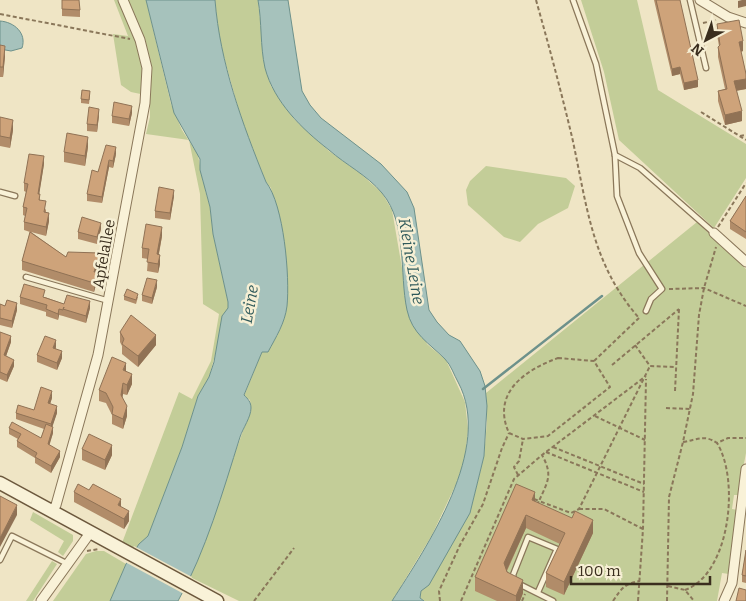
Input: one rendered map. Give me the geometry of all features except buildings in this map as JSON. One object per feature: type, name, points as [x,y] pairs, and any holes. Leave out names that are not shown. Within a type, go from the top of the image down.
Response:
[{"type":"main road","points":[[0,483],[217,601]]},
{"type":"street","name":"Apfelallee","points":[[52,511],[56,505],[98,355],[110,302],[145,103],[147,68],[140,40],[124,0]]},
{"type":"street","points":[[700,0],[728,17],[746,23]]},
{"type":"street","points":[[717,235],[746,262]]},
{"type":"street","points":[[724,601],[732,583],[746,469]]},
{"type":"street","points":[[40,601],[90,533]]},
{"type":"lane","points":[[573,0],[596,64],[615,155],[616,196],[640,253],[662,289],[651,299],[646,311]]},
{"type":"lane","points":[[690,0],[706,68]]},
{"type":"lane","points":[[615,155],[640,168],[717,235]]},
{"type":"lane","points":[[0,192],[15,196]]},
{"type":"lane","points":[[26,277],[110,302]]},
{"type":"lane","points":[[0,560],[12,536],[68,564]]},
{"type":"lane","points":[[538,592],[557,549],[528,537],[513,575],[514,582],[538,592],[553,601]]},
{"type":"path","points":[[440,601],[439,591],[460,544],[483,504],[509,433],[506,423],[506,401],[513,385],[544,363],[558,358],[594,361],[639,318],[624,301],[604,265],[588,222],[572,138],[536,0]]},
{"type":"path","points":[[0,14],[94,33],[140,40]]},
{"type":"path","points":[[696,25],[728,17]]},
{"type":"path","points":[[701,112],[746,140]]},
{"type":"path","points":[[740,136],[746,135]]},
{"type":"path","points":[[667,601],[669,497],[690,409],[699,315],[704,288],[717,235],[746,183]]},
{"type":"path","points":[[662,289],[686,286],[704,288],[746,306]]},
{"type":"path","points":[[612,365],[679,309],[675,391]]},
{"type":"path","points":[[635,346],[650,366]]},
{"type":"path","points":[[509,433],[523,439],[548,436],[608,389],[609,384],[594,361]]},
{"type":"path","points":[[650,366],[676,367]]},
{"type":"path","points":[[578,509],[650,366]]},
{"type":"path","points":[[461,601],[510,488],[518,475],[542,454],[646,376]]},
{"type":"path","points":[[638,601],[643,529],[646,376]]},
{"type":"path","points":[[666,408],[690,409]]},
{"type":"path","points":[[595,415],[645,440]]},
{"type":"path","points":[[668,586],[685,590],[697,586],[708,574],[716,558],[728,516],[730,495],[724,460],[717,443],[709,437],[699,437],[683,442]]},
{"type":"path","points":[[717,443],[728,438],[746,438]]},
{"type":"path","points":[[518,475],[514,467],[518,461],[523,439]]},
{"type":"path","points":[[553,447],[644,484]]},
{"type":"path","points":[[546,452],[644,492]]},
{"type":"path","points":[[535,511],[549,476],[549,469],[542,454]]},
{"type":"path","points":[[510,488],[516,490]]},
{"type":"path","points":[[530,497],[571,513],[578,509],[604,509],[643,529]]},
{"type":"path","points":[[81,546],[88,552],[96,549],[104,550]]},
{"type":"path","points":[[254,601],[294,548]]},
{"type":"path","points":[[613,601],[622,587],[630,582],[640,581]]},
{"type":"path","points":[[685,590],[694,601]]},
{"type":"path","points":[[522,601],[525,594]]},
{"type":"green space","points":[[114,0],[146,0],[171,104],[188,140],[146,134],[150,117],[150,96],[131,92],[121,85],[113,34],[128,36]]},
{"type":"green space","points":[[215,0],[258,0],[265,67],[271,86],[294,119],[329,151],[361,174],[382,193],[392,210],[402,268],[427,344],[446,360],[465,402],[468,429],[465,458],[457,482],[432,535],[392,601],[239,601],[190,577],[251,409],[250,400],[244,396],[262,352],[277,336],[287,306],[271,188],[266,182],[243,125],[218,36]]},
{"type":"green space","points":[[581,0],[637,0],[658,90],[746,144],[746,178],[714,228],[619,140],[604,72]]},
{"type":"green space","points":[[189,141],[198,155],[203,182],[206,186],[205,190],[210,207],[213,234],[228,308],[209,377],[198,396],[182,447],[148,536],[135,550],[122,543],[179,392],[192,399],[211,361],[219,314],[203,304],[200,194]]},
{"type":"green space","points":[[486,166],[566,178],[575,186],[568,208],[538,224],[520,242],[504,237],[468,205],[466,190],[470,181]]},
{"type":"green space","points":[[697,222],[746,269],[746,453],[738,495],[734,495],[732,509],[738,510],[729,574],[722,573],[717,601],[424,601],[420,598],[421,591],[470,513],[484,456],[487,422],[486,393]]},
{"type":"green space","points":[[33,512],[73,535],[73,541],[63,556],[58,552],[64,541],[30,520]]},
{"type":"green space","points":[[104,551],[126,564],[110,601],[53,601],[86,554]]},
{"type":"green space","points":[[52,561],[57,564],[33,601],[26,601]]},
{"type":"water","name":"Leine","points":[[146,0],[215,0],[222,47],[233,92],[257,160],[277,207],[284,242],[288,293],[287,306],[280,330],[268,352],[262,352],[244,395],[250,404],[250,415],[240,437],[197,562],[178,601],[110,601],[126,564],[139,544],[148,536],[182,447],[198,396],[209,377],[214,362],[222,316],[228,308],[213,234],[210,207],[200,170],[200,159],[174,113]]},
{"type":"water","name":"Kleine Leine","points":[[258,0],[288,0],[302,91],[310,105],[321,118],[381,164],[407,192],[414,208],[429,310],[449,335],[460,341],[480,371],[485,386],[487,406],[484,456],[470,513],[429,585],[421,591],[420,598],[424,601],[392,601],[438,525],[452,496],[462,466],[468,436],[467,408],[458,382],[449,364],[422,338],[409,318],[399,234],[396,219],[390,205],[382,193],[370,181],[319,142],[299,124],[275,92],[263,60]]},
{"type":"water","points":[[0,21],[18,29],[23,38],[22,48],[11,51],[0,49]]},
{"type":"pier","points":[[134,546],[192,577],[184,594],[125,562]]},
{"type":"waterway","points":[[483,389],[602,296]]}]
